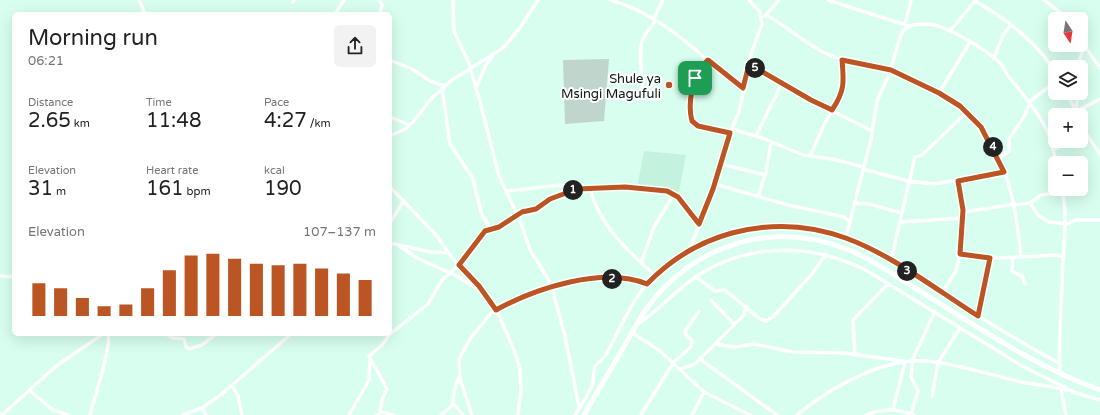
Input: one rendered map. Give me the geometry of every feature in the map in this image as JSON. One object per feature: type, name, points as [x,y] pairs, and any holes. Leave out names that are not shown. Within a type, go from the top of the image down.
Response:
[{"type":"main road","points":[[586,414],[631,332],[654,297],[690,264],[705,255],[736,244],[753,240],[785,236],[828,243],[850,250],[1030,358],[1060,374],[1100,390]]},
{"type":"street","points":[[139,0],[144,12]]},
{"type":"street","points":[[336,12],[344,0]]},
{"type":"street","points":[[379,0],[382,8],[381,12]]},
{"type":"street","points":[[392,135],[410,125],[443,87],[458,76],[471,70],[512,40],[538,0]]},
{"type":"street","points":[[610,0],[630,6],[655,19],[690,44],[743,88]]},
{"type":"street","points":[[642,87],[641,45],[663,0]]},
{"type":"street","points":[[689,250],[715,184],[731,131],[739,112],[743,88],[762,18],[760,12],[749,0]]},
{"type":"street","points":[[762,18],[779,0]]},
{"type":"street","points":[[828,0],[907,26],[931,24],[950,30],[994,58],[1001,64],[1008,77],[1029,102],[1048,132],[1054,156]]},
{"type":"street","points":[[846,237],[872,131],[877,101],[891,70],[901,34],[907,26],[910,0]]},
{"type":"street","points":[[1044,0],[1060,12]]},
{"type":"street","points":[[452,1],[454,32],[471,70],[499,176],[507,191],[530,250],[551,286],[565,336],[579,407]]},
{"type":"street","points":[[950,30],[975,1],[1000,17],[1040,50],[1048,62]]},
{"type":"street","points":[[766,15],[822,52],[842,60],[891,70],[939,93],[967,112],[981,127],[1004,172],[1014,205],[1021,257]]},
{"type":"street","points":[[994,58],[1003,35],[1010,26]]},
{"type":"street","points":[[939,93],[970,42]]},
{"type":"street","points":[[1088,49],[1100,68]]},
{"type":"street","points":[[476,88],[486,65],[493,55]]},
{"type":"street","points":[[708,60],[701,66],[695,78],[691,110],[692,121],[698,126],[756,136],[794,152],[810,156],[832,158],[908,181],[934,184],[1004,172]]},
{"type":"street","points":[[810,156],[832,110],[840,99],[843,90],[842,60]]},
{"type":"street","points":[[392,61],[412,69],[430,81],[443,87]]},
{"type":"street","points":[[749,64],[811,100],[872,131]]},
{"type":"street","points":[[756,136],[782,83]]},
{"type":"street","points":[[443,87],[450,144],[472,177],[482,216],[488,224],[488,230]]},
{"type":"street","points":[[998,159],[1009,151],[1009,139],[1024,117],[1029,102],[1048,87]]},
{"type":"street","points":[[1083,108],[1100,99]]},
{"type":"street","points":[[890,260],[900,222],[908,181],[916,156],[922,155],[967,112]]},
{"type":"street","points":[[392,118],[410,125]]},
{"type":"street","points":[[1088,138],[1100,154]]},
{"type":"street","points":[[758,196],[771,142]]},
{"type":"street","points":[[1053,150],[1057,148]]},
{"type":"street","points":[[721,164],[764,175]]},
{"type":"street","points":[[942,293],[956,271],[960,254],[963,210],[958,181]]},
{"type":"street","points":[[715,184],[807,210],[844,217],[850,222]]},
{"type":"street","points":[[507,191],[560,185],[577,189],[625,187],[652,188],[674,194],[685,205],[699,224]]},
{"type":"street","points":[[392,189],[436,235],[448,253],[485,294],[495,309],[514,350],[520,369],[521,389],[518,415]]},
{"type":"street","points":[[392,332],[428,304],[436,289],[449,273],[459,265],[477,240],[488,230],[499,227],[517,215],[536,209],[550,199],[577,189]]},
{"type":"street","points":[[590,189],[596,208],[604,223],[628,251],[642,262],[655,276]]},
{"type":"street","points":[[963,210],[968,212],[1030,204],[1040,195],[1048,193]]},
{"type":"street","points":[[642,262],[654,227],[674,194]]},
{"type":"street","points":[[1060,374],[1059,363],[1067,224],[1063,196]]},
{"type":"street","points":[[392,220],[403,202]]},
{"type":"street","points":[[855,202],[869,204],[902,213]]},
{"type":"street","points":[[1030,204],[1036,214],[1043,217],[1047,221],[1067,224],[1076,220],[1100,220]]},
{"type":"street","points":[[900,222],[962,218]]},
{"type":"street","points":[[575,415],[593,381],[596,366],[605,357],[629,309],[647,284],[655,276],[689,250],[708,241],[767,226],[797,226],[846,237],[890,260],[978,316],[1059,363]]},
{"type":"street","points":[[392,244],[439,253],[448,253]]},
{"type":"street","points":[[399,246],[417,258],[449,273],[485,294]]},
{"type":"street","points":[[636,325],[696,277],[711,268],[746,254],[776,250],[826,254],[856,265],[935,311],[1024,367],[1074,392]]},
{"type":"street","points":[[696,277],[715,291],[725,290],[753,314],[764,321],[769,320],[812,274],[826,254]]},
{"type":"street","points":[[960,254],[990,258],[1064,257]]},
{"type":"street","points":[[978,316],[990,258]]},
{"type":"street","points":[[1013,258],[1012,271],[1022,276],[1025,284]]},
{"type":"street","points":[[0,276],[12,277]]},
{"type":"street","points":[[463,415],[454,404],[454,391],[459,375],[460,356],[470,339],[495,309],[516,299],[551,286],[580,280],[635,280],[647,284]]},
{"type":"street","points":[[855,355],[852,320],[888,284]]},
{"type":"street","points":[[711,300],[734,324]]},
{"type":"street","points":[[680,369],[692,366],[700,359],[744,315],[746,307]]},
{"type":"street","points":[[641,415],[673,363],[691,347],[692,341],[686,335],[685,331],[699,311]]},
{"type":"street","points":[[866,415],[877,411],[893,409],[912,415],[918,391],[911,377],[913,361],[935,311]]},
{"type":"street","points":[[744,315],[753,314]]},
{"type":"street","points":[[932,396],[938,363],[960,328]]},
{"type":"street","points":[[631,332],[657,348],[704,392],[750,415]]},
{"type":"street","points":[[2,415],[56,366],[100,336]]},
{"type":"street","points":[[90,415],[100,382],[100,376],[104,369],[109,341],[108,336]]},
{"type":"street","points":[[170,336],[173,338],[184,339],[186,348],[188,349],[202,345],[213,336]]},
{"type":"street","points":[[183,415],[202,408],[232,385],[289,336]]},
{"type":"street","points":[[349,415],[369,380],[369,354],[382,345],[389,336]]},
{"type":"street","points":[[715,344],[734,347],[754,344],[793,352],[826,352],[905,362]]},
{"type":"street","points":[[700,359],[777,415]]},
{"type":"street","points":[[370,360],[385,383],[387,390],[378,414],[394,415]]},
{"type":"street","points":[[797,415],[830,390],[871,372],[913,361],[938,363],[1061,388],[1100,400]]},
{"type":"street","points":[[893,409],[905,362]]},
{"type":"street","points":[[459,375],[472,415]]},
{"type":"street","points":[[232,385],[238,396],[242,415]]},
{"type":"street","points":[[1061,388],[1066,415]]},
{"type":"street","points":[[29,390],[53,410],[68,415]]},
{"type":"street","points":[[692,415],[704,392]]},
{"type":"street","points":[[440,415],[454,404]]},
{"type":"street","points":[[202,408],[206,415]]},
{"type":"shaded area","points":[[609,59],[604,121],[565,124],[563,60]]},
{"type":"shaded area","points":[[644,151],[686,155],[679,192],[637,188]]},
{"type":"place","name":"Shule ya Msingi Magufuli","points":[[669,85]]},
{"type":"route","points":[[708,60],[743,88],[749,64],[811,100],[832,110],[840,99],[843,90],[844,75],[842,60],[891,70],[939,93],[960,106],[972,116],[988,137],[1004,172],[958,181],[963,210],[960,254],[990,258],[978,316],[887,257],[866,246],[846,237],[821,230],[781,225],[746,229],[708,241],[689,250],[667,266],[647,284],[624,278],[591,279],[560,283],[516,299],[496,310],[475,281],[464,272],[459,265],[485,231],[499,227],[520,214],[536,209],[550,199],[566,192],[577,189],[608,187],[652,188],[667,191],[678,197],[699,224],[713,189],[730,133],[693,124],[690,115],[695,78],[701,66],[708,60]]}]
